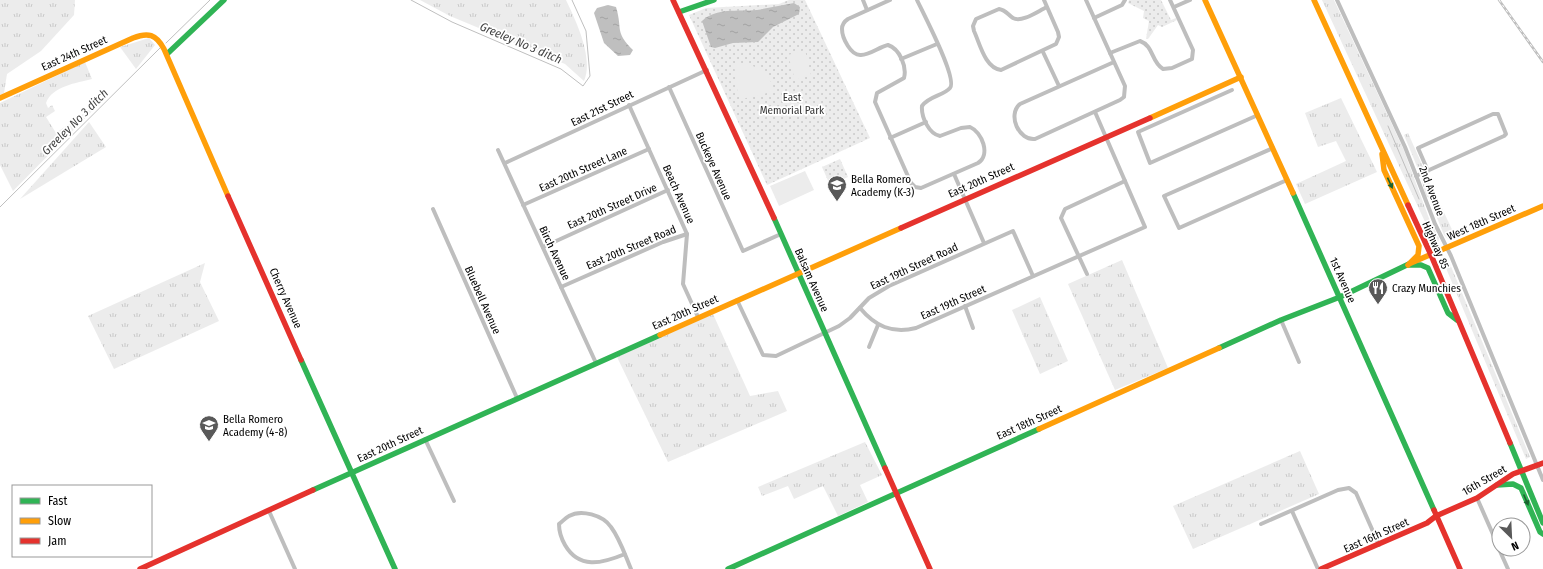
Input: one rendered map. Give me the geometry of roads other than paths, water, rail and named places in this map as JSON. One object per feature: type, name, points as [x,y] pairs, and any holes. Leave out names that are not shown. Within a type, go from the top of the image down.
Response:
[{"type":"main road","points":[[166,54],[224,0]]},
{"type":"main road","name":"Balsam Avenue","points":[[673,0],[707,70],[799,273],[930,569]]},
{"type":"main road","points":[[679,12],[714,0]]},
{"type":"main road","name":"1st Avenue","points":[[1205,0],[1241,76],[1460,569]]},
{"type":"main road","name":"Highway 85","points":[[1314,0],[1431,255],[1543,523]]},
{"type":"main road","name":"East 24th Street","points":[[0,98],[133,38],[150,33],[157,37]]},
{"type":"main road","name":"Cherry Avenue","points":[[157,37],[166,54],[395,569]]},
{"type":"main road","name":"East 20th Street","points":[[140,569],[596,362],[1241,76]]},
{"type":"main road","points":[[1381,146],[1384,170],[1419,246],[1418,255],[1408,265]]},
{"type":"main road","name":"West 18th Street","points":[[1340,297],[1408,265],[1543,206]]},
{"type":"main road","points":[[1408,265],[1421,264],[1428,268],[1448,313],[1458,321]]},
{"type":"main road","name":"East 18th Street","points":[[728,569],[1281,320],[1340,297]]},
{"type":"main road","name":"16th Street","points":[[1436,516],[1477,498],[1521,471],[1543,463]]},
{"type":"main road","points":[[1497,485],[1513,484],[1521,488],[1540,532],[1543,534]]},
{"type":"main road","name":"East 16th Street","points":[[1321,569],[1427,523],[1436,516]]},
{"type":"street","points":[[863,0],[867,10]]},
{"type":"street","points":[[890,0],[848,19],[843,24],[842,31],[851,51],[862,55],[888,45],[894,48],[901,59],[905,70],[904,78],[880,91],[876,95],[876,106],[911,183],[915,187],[924,188],[978,163],[984,157],[985,149],[977,131],[970,127],[966,126],[943,136],[936,136],[926,122],[922,110],[923,104],[946,91],[952,84],[949,70],[917,0]]},
{"type":"street","points":[[1044,0],[1059,37],[1056,44],[1043,52],[1001,70],[996,70],[990,65],[973,26],[978,18],[996,9],[1005,10],[1013,18],[1019,19],[1047,8]]},
{"type":"street","points":[[1086,0],[1125,86],[1126,93],[1120,100],[1035,140],[1025,138],[1021,134],[1014,118],[1015,108],[1020,104],[1114,62]]},
{"type":"street","points":[[1094,18],[1122,5],[1125,0]]},
{"type":"street","points":[[1110,53],[1140,41],[1149,47],[1157,64],[1163,69],[1172,68],[1192,59],[1193,50],[1171,0]]},
{"type":"street","points":[[1174,7],[1190,0]]},
{"type":"street","name":"2nd Avenue","points":[[1337,0],[1405,146],[1435,224],[1447,248],[1543,480]]},
{"type":"street","points":[[901,59],[937,44]]},
{"type":"street","points":[[1043,52],[1059,86]]},
{"type":"street","name":"East 21st Street","points":[[505,163],[669,86],[707,70]]},
{"type":"street","name":"Buckeye Avenue","points":[[669,86],[743,251],[781,234]]},
{"type":"street","points":[[1232,90],[1138,132],[1138,137],[1150,163],[1258,115]]},
{"type":"street","name":"Beach Avenue","points":[[629,105],[687,234],[683,284],[698,317]]},
{"type":"street","points":[[1087,274],[1062,218],[1062,213],[1065,209],[1125,181],[1095,112]]},
{"type":"street","points":[[1416,176],[1428,171],[1504,136],[1506,134],[1498,114],[1493,114],[1418,148],[1428,171]]},
{"type":"street","points":[[890,138],[926,122]]},
{"type":"street","points":[[1273,148],[1164,196],[1179,228],[1287,180]]},
{"type":"street","name":"East 20th Street Lane","points":[[523,205],[649,149]]},
{"type":"street","name":"Birch Avenue","points":[[498,150],[596,362]]},
{"type":"street","points":[[954,174],[984,244]]},
{"type":"street","name":"East 19th Street","points":[[860,308],[867,317],[878,325],[889,330],[909,330],[1145,227],[1125,181]]},
{"type":"street","name":"East 20th Street Drive","points":[[543,247],[668,190]]},
{"type":"street","name":"Bluebell Avenue","points":[[433,209],[517,398]]},
{"type":"street","name":"East 19th Street Road","points":[[825,332],[839,326],[869,298],[889,286],[1013,231],[1033,276]]},
{"type":"street","name":"East 20th Street Road","points":[[561,287],[663,242],[687,234]]},
{"type":"street","points":[[737,300],[763,355],[776,356],[825,332]]},
{"type":"street","points":[[965,306],[974,328]]},
{"type":"street","points":[[1281,320],[1299,362]]},
{"type":"street","points":[[869,347],[878,325]]},
{"type":"street","points":[[426,439],[454,501]]},
{"type":"street","points":[[1261,524],[1338,490],[1349,488],[1356,494],[1379,545]]},
{"type":"street","points":[[1477,498],[1491,530]]},
{"type":"street","points":[[269,511],[295,569]]},
{"type":"street","points":[[1292,511],[1318,569]]},
{"type":"street","points":[[624,554],[605,562],[582,564],[574,560],[569,553],[559,533],[559,524],[570,516],[583,513],[596,516],[610,525],[616,536],[631,569]]},
{"type":"street","points":[[1503,557],[1508,569]]},
{"type":"water","points":[[794,3],[800,7],[799,14],[773,27],[758,42],[733,43],[715,48],[711,47],[702,21],[708,17],[721,12],[757,10]]},
{"type":"water","points":[[608,5],[616,7],[621,34],[633,50],[630,55],[618,56],[604,43],[594,13],[597,8]]},
{"type":"waterway","name":"Greeley No 3 ditch","points":[[166,43],[210,0]]},
{"type":"waterway","name":"Greeley No 3 ditch","points":[[411,0],[452,22],[561,69],[583,86],[590,76],[586,31],[572,0]]},
{"type":"waterway","name":"Greeley No 3 ditch","points":[[0,207],[160,48]]},
{"type":"waterway","points":[[1388,126],[1419,199]]},
{"type":"railway","points":[[1499,0],[1543,62]]},
{"type":"place","name":"Bella Romero Academy (K-3)","points":[[837,202]]},
{"type":"place","name":"Crazy Munchies","points":[[1378,305]]},
{"type":"place","name":"Bella Romero Academy (4-8)","points":[[209,442]]},
{"type":"park label","name":"East Memorial Park","points":[[792,103]]}]
